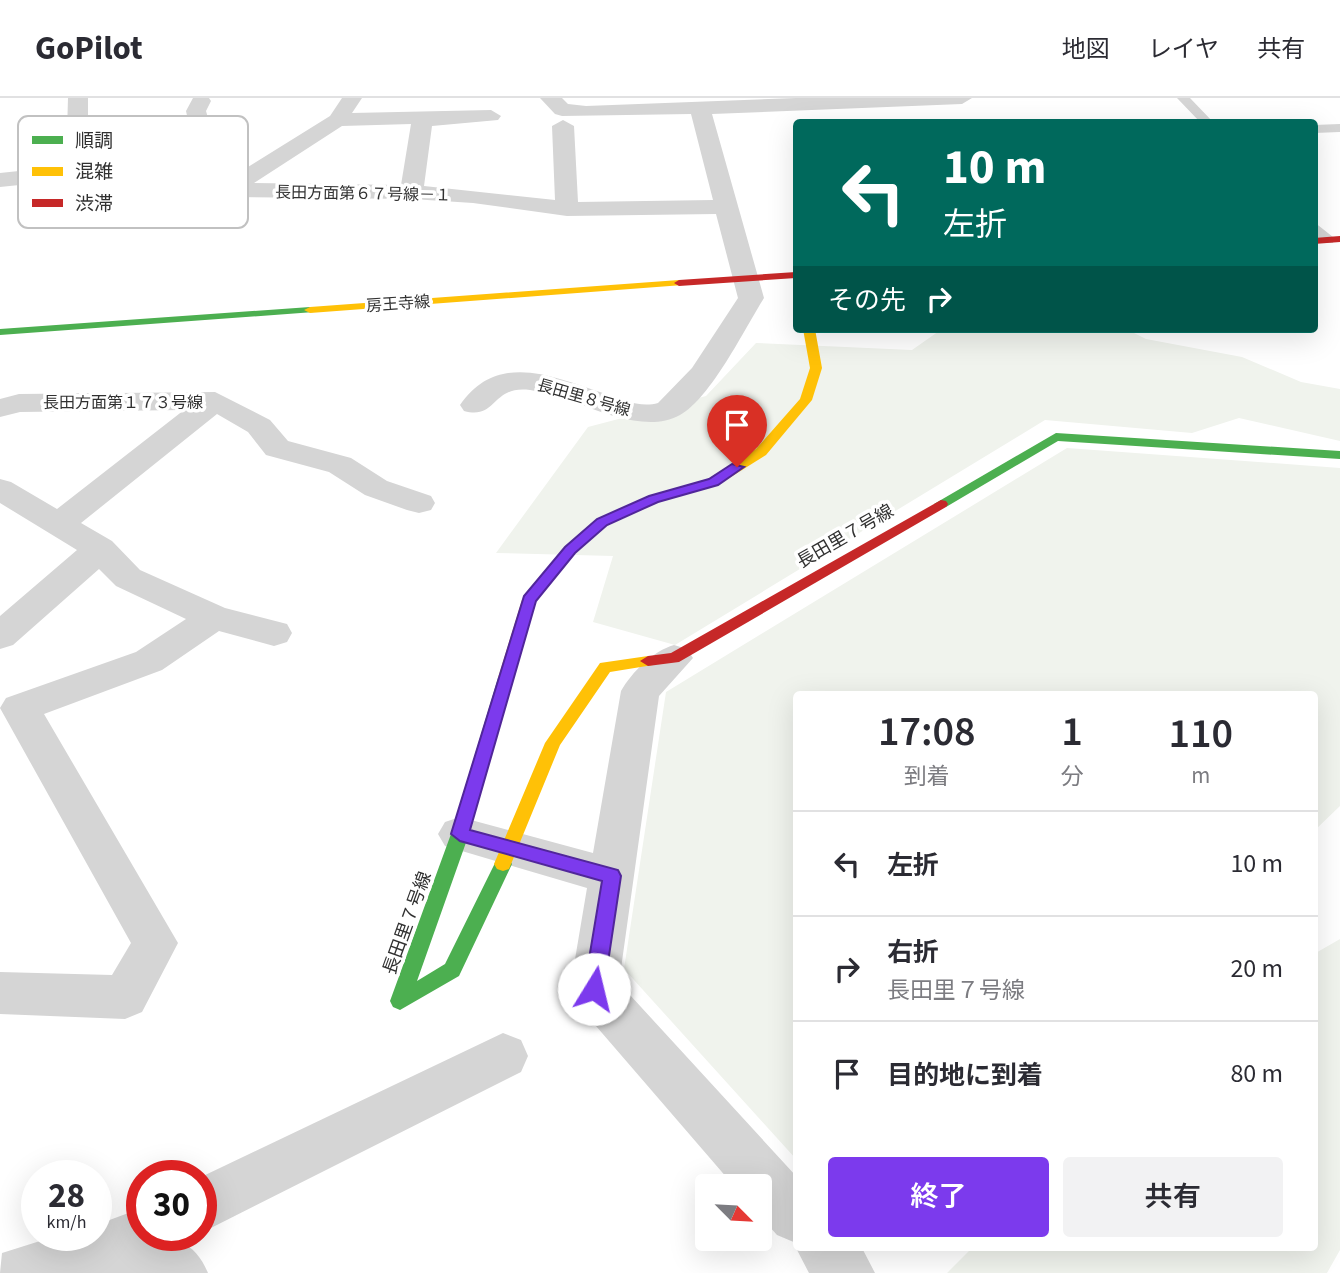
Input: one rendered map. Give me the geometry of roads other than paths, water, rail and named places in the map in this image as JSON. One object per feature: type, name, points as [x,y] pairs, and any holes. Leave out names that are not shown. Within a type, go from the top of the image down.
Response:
[{"type":"street","points":[[78,98],[78,116]]},
{"type":"street","points":[[248,177],[337,120],[352,98]]},
{"type":"street","points":[[550,98],[562,110],[586,112],[700,109],[828,113],[962,98]]},
{"type":"street","points":[[197,116],[196,111],[201,101]]},
{"type":"street","points":[[700,109],[748,278]]},
{"type":"street","points":[[337,120],[491,116]]},
{"type":"street","points":[[412,192],[422,124],[428,118]]},
{"type":"street","points":[[564,126],[567,209]]},
{"type":"street","points":[[248,157],[279,158]]},
{"type":"street","name":"長田方面第６７号線－１","points":[[0,180],[18,178]]},
{"type":"street","name":"長田方面第６７号線－１","points":[[248,190],[412,192],[473,196],[567,209],[727,207]]},
{"type":"street","name":"房王寺線","points":[[0,332],[793,275]]},
{"type":"street","name":"長田里８号線","points":[[475,405],[498,383],[526,380],[642,414],[666,411],[685,395],[751,298],[748,278]]},
{"type":"street","name":"長田里７号線","points":[[810,333],[816,368],[806,400],[761,452],[713,482],[654,499],[602,522],[570,550],[529,600],[460,834],[400,1001],[452,970],[511,848],[553,743],[605,667],[674,658],[1056,437],[1340,455]]},
{"type":"street","points":[[215,401],[259,426],[277,448],[340,465],[376,488],[419,503]]},
{"type":"street","name":"長田方面第１７３号線","points":[[0,408],[19,403],[215,401]]},
{"type":"street","name":"長田方面第１７３号線","points":[[59,524],[215,401]]},
{"type":"street","points":[[0,489],[100,549],[128,578],[214,617],[274,633]]},
{"type":"street","points":[[0,636],[100,549]]},
{"type":"street","points":[[0,993],[125,997],[155,943],[20,708],[149,662],[214,617]]},
{"type":"street","points":[[674,658],[640,691],[594,989],[793,1213]]},
{"type":"street","points":[[460,834],[611,876]]},
{"type":"street","points":[[217,1198],[503,1056]]},
{"type":"street","points":[[22,1273],[126,1242]]},
{"type":"street","points":[[149,1251],[180,1273]]},
{"type":"street","points":[[827,1251],[847,1273]]},
{"type":"lane","points":[[1183,98],[1205,119]]},
{"type":"lane","points":[[1318,129],[1340,128]]}]
